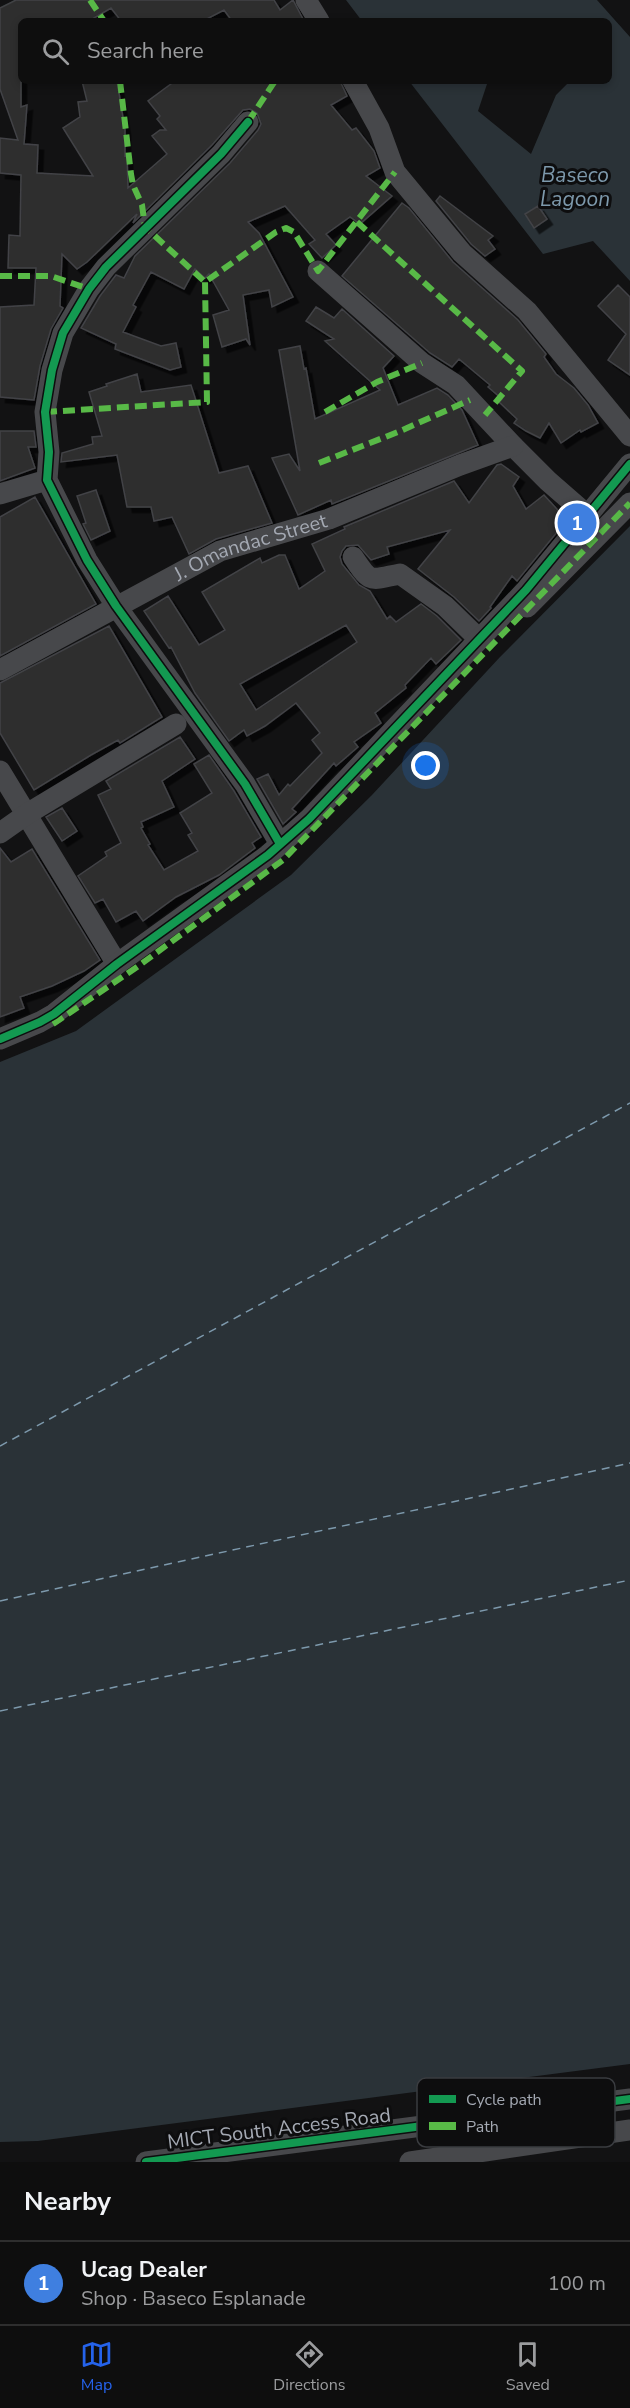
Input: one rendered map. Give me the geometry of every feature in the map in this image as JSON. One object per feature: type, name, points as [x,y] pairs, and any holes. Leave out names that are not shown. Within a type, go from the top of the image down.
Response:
[{"type":"street","points":[[306,0],[317,18]]},
{"type":"street","points":[[355,84],[379,128],[395,172],[462,253],[527,311],[630,436]]},
{"type":"street","points":[[248,122],[221,154],[106,267],[89,289],[63,333],[52,370],[45,412],[49,452],[47,480],[87,560],[116,606],[245,784],[280,844]]},
{"type":"street","points":[[318,271],[422,363],[456,385],[548,481],[587,515]]},
{"type":"street","name":"J. Omandac Street","points":[[0,670],[220,551],[329,519],[460,465],[513,446]]},
{"type":"street","points":[[0,1039],[54,1014],[117,964],[268,855],[324,804],[525,590],[630,464]]},
{"type":"street","points":[[0,494],[47,480]]},
{"type":"street","points":[[0,1046],[57,1022],[137,967],[283,860],[630,503]]},
{"type":"street","points":[[353,557],[366,577],[373,580],[400,574],[445,606],[479,639]]},
{"type":"street","points":[[0,833],[27,814],[176,724]]},
{"type":"street","points":[[0,771],[117,964]]},
{"type":"street","name":"MICT South Access Road","points":[[615,2101],[630,2099]]},
{"type":"street","name":"MICT South Access Road","points":[[146,2162],[417,2127]]},
{"type":"street","points":[[615,2132],[630,2130]]},
{"type":"street","points":[[410,2162],[513,2147]]},
{"type":"water","name":"Baseco Lagoon","points":[[346,0],[597,0],[630,37],[630,281],[593,241],[543,254],[411,84],[487,84],[478,111],[531,154],[556,95],[567,84],[612,84],[612,18],[360,18]]},
{"type":"water","points":[[630,526],[630,2064],[522,2078],[417,2078],[417,2092],[38,2141],[0,2142],[0,1062],[76,1031],[291,875],[372,795],[500,657]]},
{"type":"building","points":[[16,0],[274,0],[280,10],[293,0],[302,18],[230,18],[224,10],[209,18],[119,18],[111,8],[94,18],[18,18],[18,84],[21,84],[21,107],[27,105],[24,144],[38,145],[37,173],[93,176],[63,128],[80,117],[78,102],[87,101],[83,84],[117,84],[125,130],[128,188],[167,154],[152,136],[160,130],[166,130],[157,119],[160,116],[148,101],[171,84],[341,84],[347,96],[331,105],[352,130],[356,128],[374,151],[380,168],[366,176],[392,196],[360,224],[350,217],[326,234],[336,245],[322,258],[309,244],[315,240],[285,206],[248,222],[259,233],[293,297],[272,307],[269,290],[243,295],[250,345],[246,339],[222,347],[213,315],[229,310],[209,274],[205,278],[195,269],[184,289],[151,272],[133,305],[136,307],[123,332],[161,346],[176,343],[181,367],[170,370],[115,349],[116,344],[81,328],[116,275],[124,278],[135,256],[230,163],[258,130],[261,124],[257,113],[250,109],[243,110],[212,145],[133,223],[137,214],[87,262],[77,269],[62,254],[60,306],[63,308],[51,329],[40,366],[34,400],[0,397],[0,307],[34,305],[36,268],[8,268],[9,235],[20,236],[21,175],[0,173],[0,138],[18,140],[0,89],[0,8]]},
{"type":"building","points":[[440,196],[493,236],[488,240],[495,249],[485,256],[471,244],[436,201]]},
{"type":"building","points":[[402,203],[409,208],[453,262],[518,320],[546,354],[544,357],[556,374],[574,388],[588,405],[598,423],[581,432],[580,430],[561,443],[549,423],[540,438],[526,431],[514,423],[517,419],[499,402],[502,399],[488,387],[490,385],[459,359],[452,367],[430,353],[342,276]]},
{"type":"building","points":[[538,206],[547,219],[534,228],[525,214]]},
{"type":"building","points":[[618,285],[630,297],[630,375],[608,360],[626,334],[598,306]]},
{"type":"building","points":[[316,307],[334,318],[342,309],[394,356],[383,368],[398,405],[437,388],[448,395],[462,410],[478,445],[332,504],[331,500],[298,515],[272,458],[289,454],[300,471],[279,350],[300,346],[315,419],[380,390],[325,341],[334,339],[306,321]]},
{"type":"building","points":[[137,374],[141,392],[191,385],[219,473],[248,466],[272,523],[216,539],[189,554],[172,517],[154,521],[151,507],[127,507],[117,455],[61,462],[62,453],[93,444],[92,437],[102,436],[89,392]]},
{"type":"building","points":[[0,431],[34,431],[36,447],[28,447],[35,468],[0,481]]},
{"type":"building","points":[[501,464],[519,477],[513,486],[526,509],[544,495],[567,520],[517,581],[512,576],[491,608],[479,621],[454,597],[418,569],[450,530],[387,547],[389,554],[371,560],[358,545],[346,546],[342,551],[340,557],[342,564],[359,585],[370,591],[387,619],[390,616],[396,622],[421,604],[461,640],[436,664],[431,658],[405,685],[406,688],[375,713],[381,723],[354,742],[358,747],[336,766],[334,763],[292,809],[296,812],[283,824],[257,779],[268,774],[279,795],[322,753],[312,740],[320,733],[296,703],[265,726],[247,736],[244,730],[229,741],[195,693],[171,647],[169,648],[144,611],[168,596],[199,645],[225,630],[202,592],[260,558],[262,563],[279,555],[285,555],[299,589],[325,571],[312,544],[345,529],[344,527],[454,481],[469,503],[497,465]],"holes":[[[346,625],[357,642],[256,710],[240,684]]]},
{"type":"building","points":[[96,490],[110,531],[91,540],[83,524],[86,523],[77,496]]},
{"type":"building","points":[[35,497],[96,604],[0,656],[0,517]]},
{"type":"building","points":[[109,626],[162,717],[120,743],[118,740],[91,755],[34,790],[0,733],[0,683]]},
{"type":"building","points":[[180,737],[195,759],[162,781],[174,807],[141,822],[143,827],[141,828],[150,844],[148,845],[164,870],[198,851],[188,835],[192,833],[180,813],[212,793],[194,764],[209,755],[234,791],[261,837],[252,843],[255,848],[219,875],[176,897],[143,921],[136,911],[116,922],[103,899],[95,903],[78,876],[107,856],[105,852],[121,843],[98,795],[111,789],[106,781]]},
{"type":"building","points":[[62,808],[77,831],[62,841],[46,817]]},
{"type":"building","points":[[0,848],[11,862],[32,849],[100,960],[84,971],[52,986],[20,997],[24,1008],[0,1017]]},
{"type":"ferry route","points":[[0,1446],[630,1103]]},
{"type":"ferry route","points":[[0,1601],[630,1463]]},
{"type":"ferry route","points":[[0,1711],[630,1580]]},
{"type":"marked path","points":[[90,0],[102,18]]},
{"type":"marked path","points":[[120,84],[131,174],[142,205],[145,227],[205,282],[276,232],[286,228],[294,232],[318,271],[395,172]]},
{"type":"marked path","points":[[248,122],[273,84]]},
{"type":"marked path","points":[[357,222],[522,371],[485,415]]},
{"type":"marked path","points":[[0,276],[51,276],[89,289]]},
{"type":"marked path","points":[[45,412],[207,402],[205,282]]},
{"type":"marked path","points":[[325,412],[377,382],[422,363]]},
{"type":"marked path","points":[[319,463],[398,432],[470,400]]},
{"type":"marked path","points":[[53,1024],[137,967],[283,860],[630,503]]},
{"type":"cycle path","points":[[248,122],[221,154],[106,267],[89,289],[63,333],[52,370],[45,412],[49,452],[47,480],[87,560],[116,606],[245,784],[280,844]]},
{"type":"cycle path","points":[[0,1039],[54,1014],[117,964],[268,855],[309,819],[526,590],[630,464]]},
{"type":"cycle path","points":[[615,2101],[630,2099]]},
{"type":"cycle path","points":[[146,2162],[417,2127]]},
{"type":"place","name":"Ucag Dealer","points":[[577,523]]}]
